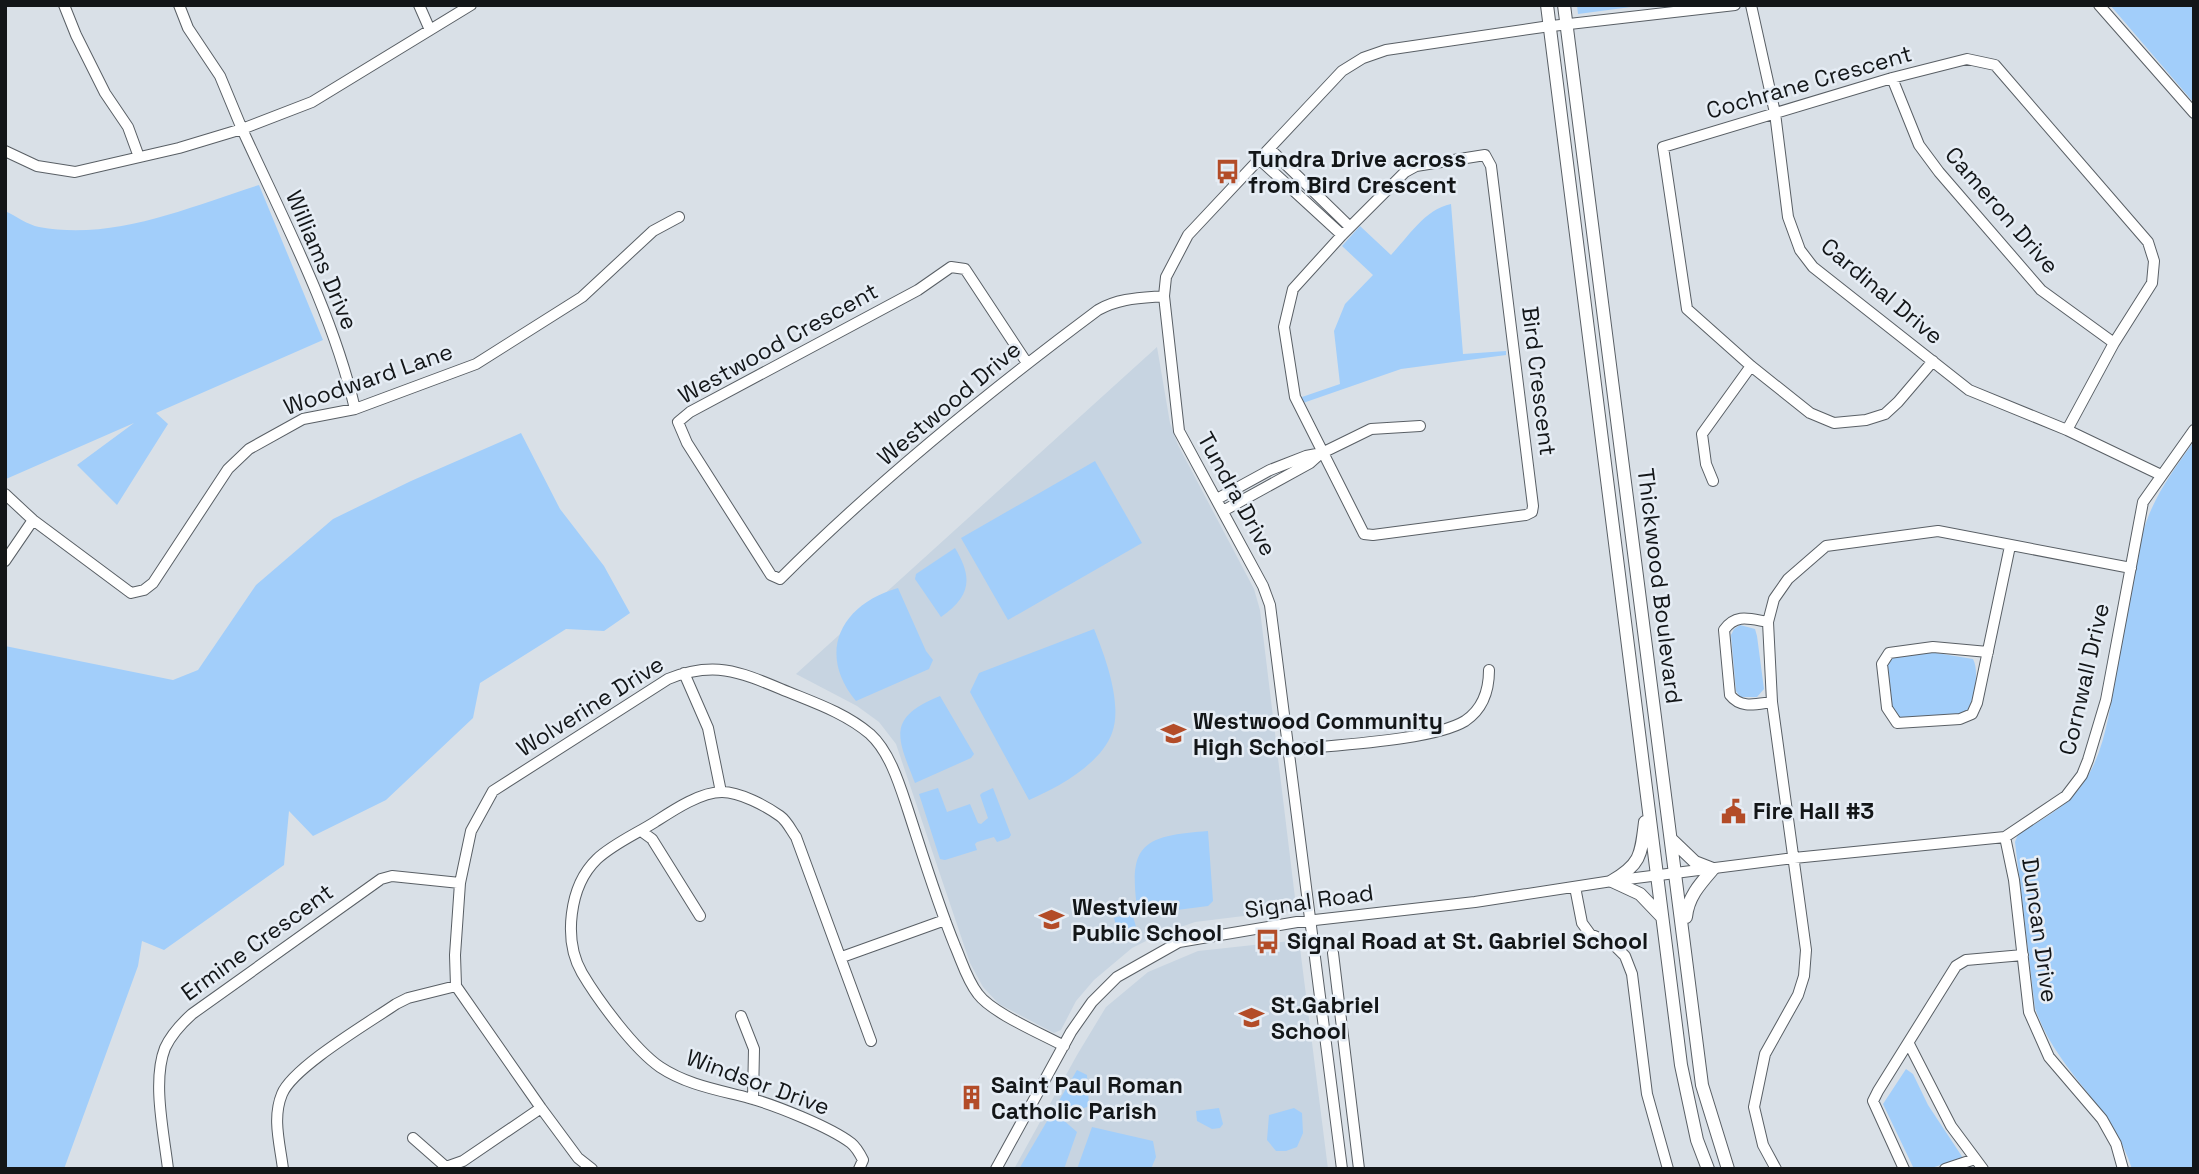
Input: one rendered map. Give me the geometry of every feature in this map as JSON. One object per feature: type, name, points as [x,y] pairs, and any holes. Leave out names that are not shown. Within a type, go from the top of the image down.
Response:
[{"type":"main road","name":"Thickwood Boulevard","points":[[1547,5],[1681,1065],[1698,1140],[1708,1169]]},
{"type":"main road","name":"Thickwood Boulevard","points":[[1564,5],[1702,1085],[1728,1169]]},
{"type":"main road","points":[[1612,881],[1630,870],[1641,856],[1648,806]]},
{"type":"main road","points":[[1672,840],[1695,862],[1713,869],[1687,905],[1684,935]]},
{"type":"main road","points":[[1612,881],[1640,894],[1662,918]]},
{"type":"street","points":[[64,5],[75,35],[105,93],[128,127],[139,157]]},
{"type":"street","name":"Williams Drive","points":[[179,5],[188,28],[220,76],[323,307],[346,373],[355,410]]},
{"type":"street","points":[[419,5],[430,30]]},
{"type":"street","points":[[5,151],[37,166],[75,172],[179,148],[242,129],[312,102],[471,5]]},
{"type":"street","points":[[1567,25],[1735,5]]},
{"type":"street","name":"Cardinal Drive","points":[[1751,5],[1774,113],[1788,217],[1800,250],[1814,267],[1969,390],[2067,430],[2161,475]]},
{"type":"street","points":[[2099,5],[2194,113]]},
{"type":"street","name":"Tundra Drive","points":[[1342,1169],[1270,605],[1263,586],[1179,431],[1164,296],[1166,277],[1188,234],[1342,71],[1363,58],[1386,50],[1567,25]]},
{"type":"street","name":"Cochrane Crescent","points":[[1933,361],[1885,414],[1866,420],[1834,423],[1810,413],[1751,366],[1687,309],[1663,147],[1892,78],[1967,59],[1995,65],[2148,242],[2154,261],[2151,283],[2114,343],[2067,430]]},
{"type":"street","name":"Cameron Drive","points":[[1892,78],[1919,145],[1939,172],[2040,290],[2114,343]]},
{"type":"street","points":[[1270,149],[1311,188],[1346,231]]},
{"type":"street","name":"Bird Crescent","points":[[1485,155],[1492,166],[1532,512],[1526,515],[1364,534],[1322,453],[1295,397],[1284,327],[1293,289],[1405,172],[1416,166],[1485,155]]},
{"type":"street","points":[[1259,159],[1302,198],[1346,231]]},
{"type":"street","points":[[1302,198],[1311,188]]},
{"type":"street","name":"Woodward Lane","points":[[5,494],[33,520],[131,593],[144,590],[153,583],[228,469],[249,449],[303,419],[355,410],[476,364],[582,297],[653,231],[679,217]]},
{"type":"street","name":"Westwood Crescent","points":[[780,579],[771,575],[687,443],[678,422],[918,290],[951,267],[965,269],[1027,363]]},
{"type":"street","name":"Westwood Drive","points":[[780,579],[832,528],[1027,363],[1110,303],[1164,296]]},
{"type":"street","points":[[1713,481],[1706,464],[1702,434],[1751,366]]},
{"type":"street","points":[[1223,511],[1310,463],[1322,453],[1371,429],[1420,426]]},
{"type":"street","name":"Cornwall Drive","points":[[1657,876],[1794,858],[2005,837],[2066,796],[2082,775],[2106,700],[2143,502],[2194,430]]},
{"type":"street","points":[[1217,499],[1270,470],[1306,456],[1322,453]]},
{"type":"street","points":[[1270,470],[1277,481]]},
{"type":"street","points":[[5,561],[33,520]]},
{"type":"street","points":[[1776,1169],[1763,1145],[1754,1107],[1765,1054],[1798,995],[1804,976],[1806,950],[1772,702],[1768,622],[1774,599],[1788,579],[1826,546],[1938,531],[2131,568]]},
{"type":"street","points":[[1988,652],[1933,647],[1889,653],[1882,664],[1887,708],[1897,723],[1959,719],[1972,714],[1977,703],[1988,652],[2010,546]]},
{"type":"street","points":[[1768,622],[1739,617],[1730,622],[1724,630],[1730,695],[1735,702],[1743,705],[1772,702]]},
{"type":"street","name":"Wolverine Drive","points":[[456,986],[455,955],[460,883],[471,831],[493,791],[668,679],[700,669],[720,668],[748,676],[845,715],[873,736],[900,787],[945,920],[979,997],[995,1009],[1064,1046]]},
{"type":"street","points":[[1289,750],[1433,733],[1463,722],[1476,712],[1489,688],[1489,670]]},
{"type":"street","points":[[684,673],[708,728],[721,792],[740,796],[782,818],[796,837],[871,1041]]},
{"type":"street","name":"Windsor Drive","points":[[721,792],[682,804],[596,860],[576,894],[571,925],[573,949],[582,972],[624,1031],[659,1067],[696,1085],[752,1099],[830,1130],[853,1145],[863,1160],[859,1169]]},
{"type":"street","points":[[641,831],[652,839],[700,916]]},
{"type":"street","name":"Duncan Drive","points":[[2005,837],[2014,880],[2029,1012],[2049,1057],[2102,1119],[2116,1143],[2123,1169]]},
{"type":"street","name":"Ermine Crescent","points":[[166,1168],[159,1080],[165,1048],[182,1023],[381,879],[393,876],[460,883]]},
{"type":"street","name":"Signal Road","points":[[996,1169],[1064,1046],[1092,1002],[1117,977],[1180,942],[1310,920],[1475,902],[1657,876]]},
{"type":"street","points":[[1576,887],[1582,923],[1590,934],[1614,944],[1625,956],[1632,974],[1647,1094],[1668,1169]]},
{"type":"street","points":[[842,957],[945,920]]},
{"type":"street","points":[[1333,953],[1359,1169]]},
{"type":"street","points":[[1904,1169],[1873,1101],[1956,966],[1966,960],[2023,955]]},
{"type":"street","points":[[283,1169],[276,1120],[282,1092],[301,1070],[396,1004],[408,998],[456,986],[578,1158],[593,1169]]},
{"type":"street","points":[[1322,1013],[1340,1011]]},
{"type":"street","points":[[741,1016],[754,1049],[752,1099]]},
{"type":"street","points":[[1909,1044],[1951,1126],[1983,1169]]},
{"type":"street","points":[[413,1138],[446,1167],[463,1161],[541,1108]]},
{"type":"street","points":[[1945,1169],[1975,1159]]},
{"type":"shaded area","points":[[1577,5],[1646,5],[1578,14]]},
{"type":"shaded area","points":[[2110,5],[2194,5],[2194,103]]},
{"type":"shaded area","points":[[259,185],[323,340],[156,413],[168,424],[117,505],[77,465],[134,423],[6,479],[5,211],[39,227],[95,229],[151,220]]},
{"type":"shaded area","points":[[1451,204],[1463,354],[1506,351],[1506,355],[1401,369],[1303,403],[1302,397],[1340,384],[1334,331],[1345,304],[1373,275],[1342,246],[1360,226],[1391,255],[1425,218]]},
{"type":"shaded area","points":[[1157,347],[1170,423],[1178,445],[1254,589],[1260,610],[1296,906],[1292,910],[1195,922],[1132,948],[1094,980],[1076,1001],[1061,1030],[1054,1033],[999,1004],[983,987],[970,963],[896,744],[879,722],[857,706],[796,674]]},
{"type":"shaded area","points":[[521,433],[560,509],[604,566],[630,613],[604,631],[566,629],[480,683],[473,718],[386,800],[313,836],[289,811],[284,865],[164,950],[142,941],[138,966],[64,1169],[5,1169],[5,646],[173,680],[198,670],[256,585],[333,519],[411,481]]},
{"type":"shaded area","points":[[2194,441],[2194,1169],[2132,1169],[2112,1126],[2057,1051],[2035,1008],[2015,842],[2018,834],[2070,799],[2084,782],[2097,756],[2109,713],[2147,519],[2171,474]]},
{"type":"shaded area","points":[[1095,461],[1142,543],[1008,620],[961,538]]},
{"type":"shaded area","points":[[955,548],[965,568],[966,586],[958,602],[941,617],[915,579],[916,574]]},
{"type":"shaded area","points":[[898,588],[926,651],[933,660],[929,669],[856,701],[844,683],[838,665],[837,648],[841,632],[849,618],[862,606],[878,595]]},
{"type":"shaded area","points":[[1740,625],[1755,629],[1757,636],[1764,689],[1757,697],[1740,697],[1736,691],[1731,635]]},
{"type":"shaded area","points":[[1094,629],[1114,694],[1115,721],[1112,733],[1098,755],[1077,774],[1029,800],[970,692],[979,673]]},
{"type":"shaded area","points":[[1930,652],[1973,659],[1976,679],[1968,709],[1965,714],[1899,718],[1891,709],[1888,665],[1891,658]]},
{"type":"shaded area","points":[[940,696],[974,754],[971,758],[915,783],[904,754],[900,731],[910,713]]},
{"type":"shaded area","points":[[938,788],[947,812],[970,804],[978,823],[981,824],[988,818],[980,795],[993,788],[1011,835],[1009,838],[997,842],[994,837],[977,842],[977,850],[945,860],[940,859],[919,794]]},
{"type":"shaded area","points":[[1208,831],[1213,901],[1208,906],[1138,915],[1135,873],[1143,849],[1167,837]]},
{"type":"shaded area","points":[[1132,913],[1137,930],[1119,936],[1114,918]]},
{"type":"shaded area","points":[[1299,940],[1328,1169],[1014,1169],[1106,1007],[1148,972],[1198,951]]},
{"type":"shaded area","points":[[1906,1069],[1913,1074],[1928,1105],[1963,1158],[1928,1169],[1914,1169],[1883,1104]]},
{"type":"shaded area","points":[[1077,1070],[1087,1075],[1089,1106],[1061,1118],[1077,1132],[1064,1169],[1019,1169]]},
{"type":"shaded area","points":[[1219,1108],[1223,1124],[1220,1128],[1212,1129],[1197,1121],[1196,1111]]},
{"type":"shaded area","points":[[1294,1108],[1302,1113],[1303,1133],[1297,1147],[1276,1151],[1267,1140],[1269,1115]]},
{"type":"shaded area","points":[[1092,1127],[1153,1141],[1156,1157],[1151,1169],[1077,1169]]},
{"type":"place","name":"Tundra Drive across from Bird Crescent","points":[[1228,172]]},
{"type":"place","name":"Westwood Community High School","points":[[1173,734]]},
{"type":"place","name":"Fire Hall #3","points":[[1733,811]]},
{"type":"place","name":"Westview Public School","points":[[1052,920]]},
{"type":"place","name":"Signal Road at St. Gabriel School","points":[[1267,941]]},
{"type":"place","name":"St.Gabriel School","points":[[1251,1018]]},
{"type":"place","name":"Saint Paul Roman Catholic Parish","points":[[971,1098]]}]
